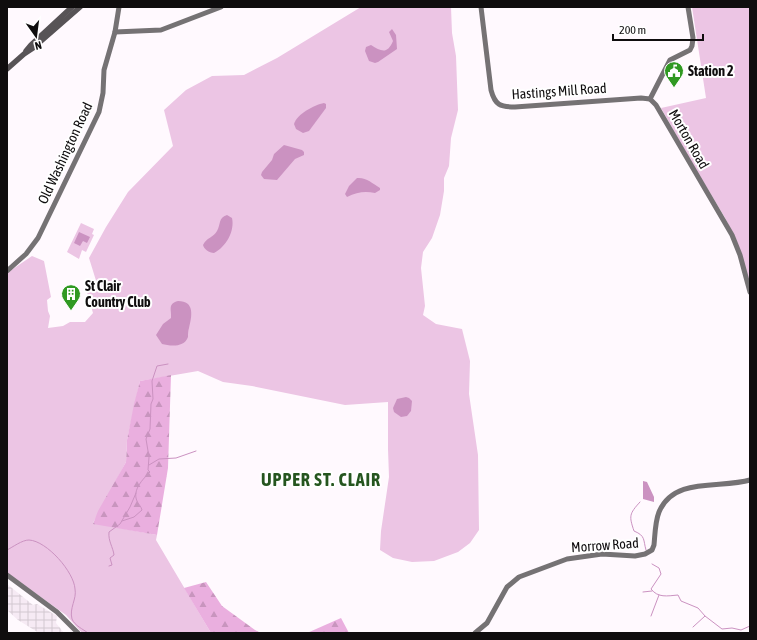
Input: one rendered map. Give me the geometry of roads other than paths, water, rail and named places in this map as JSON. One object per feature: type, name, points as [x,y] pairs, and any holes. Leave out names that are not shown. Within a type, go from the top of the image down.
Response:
[{"type":"main road","points":[[24,54],[31,45],[72,7]]},
{"type":"main road","points":[[7,69],[80,7]]},
{"type":"street","name":"Old Washington Road","points":[[7,271],[26,254],[38,238],[96,120],[102,103],[104,70],[115,32],[118,7]]},
{"type":"street","points":[[115,32],[161,30],[221,7]]},
{"type":"street","name":"Hastings Mill Road","points":[[481,7],[490,90],[496,102],[500,105],[515,107],[641,98],[650,99]]},
{"type":"street","points":[[650,99],[670,60],[690,50],[692,46],[693,38],[688,7]]},
{"type":"street","name":"Morton Road","points":[[650,99],[656,105],[732,235],[740,255],[750,292]]},
{"type":"street","name":"Morrow Road","points":[[475,633],[487,623],[507,587],[519,576],[567,559],[602,554],[635,556],[645,554],[652,550],[659,513],[662,506],[670,498],[692,486],[739,483],[750,480]]},
{"type":"street","points":[[7,575],[57,612],[78,633]]},
{"type":"waterway","points":[[122,521],[134,517],[142,510],[137,501],[136,493],[139,485],[150,472],[148,470],[149,457],[146,439],[150,429],[151,404],[153,399],[152,381],[157,366],[168,364]]},
{"type":"waterway","points":[[149,465],[159,459],[176,458],[196,451]]},
{"type":"waterway","points":[[109,566],[112,565],[110,558],[114,555],[109,538],[109,532],[120,524],[136,493]]},
{"type":"waterway","points":[[640,502],[632,512],[631,522],[634,531],[641,535],[646,550]]},
{"type":"waterway","points":[[7,550],[21,542],[29,540],[44,546],[58,558],[70,574],[75,589],[75,596],[71,611],[72,619],[77,625],[88,633]]},
{"type":"waterway","points":[[652,564],[659,568],[661,574],[651,589],[654,592],[663,596],[678,595],[681,601],[698,608],[705,616]]},
{"type":"waterway","points":[[643,592],[652,591]]},
{"type":"waterway","points":[[651,616],[659,595]]},
{"type":"waterway","points":[[693,627],[705,616],[722,629],[732,628],[741,630],[750,626]]},
{"type":"place","name":"Station 2","points":[[674,88]]},
{"type":"place","name":"St Clair Country Club","points":[[71,311]]},
{"type":"district","name":"UPPER ST. CLAIR","points":[[321,480]]}]
